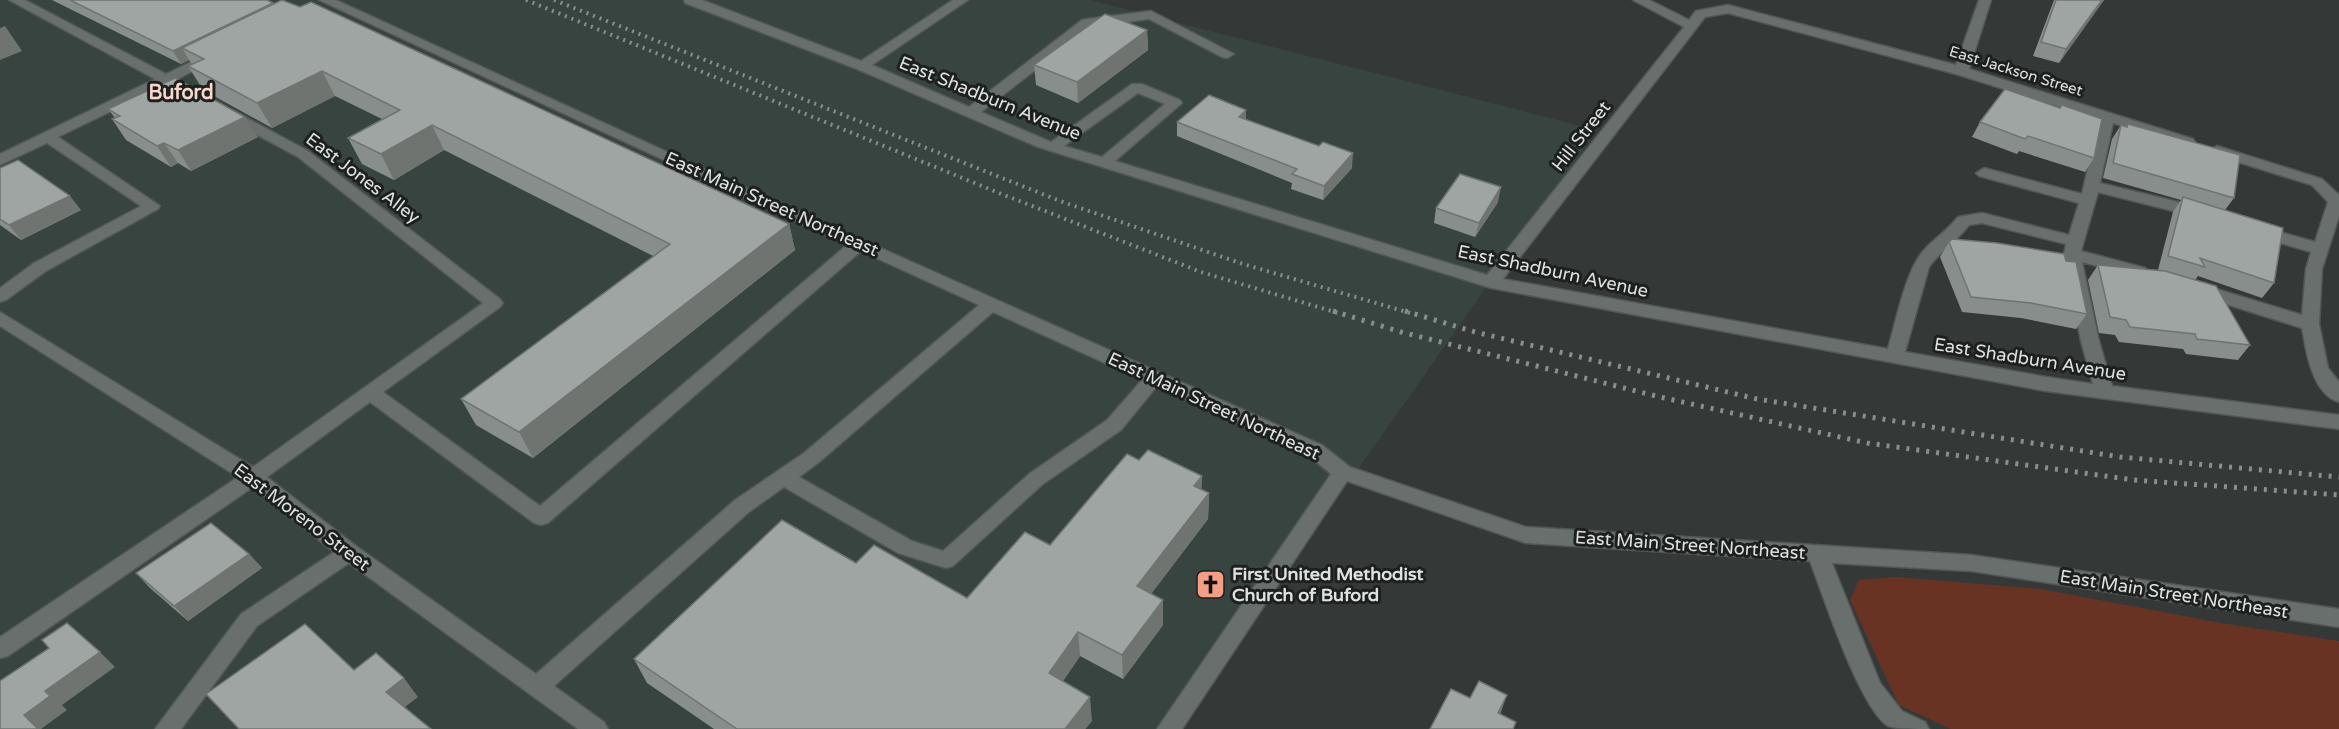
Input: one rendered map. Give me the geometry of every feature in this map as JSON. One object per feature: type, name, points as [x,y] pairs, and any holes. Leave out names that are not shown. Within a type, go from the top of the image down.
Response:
[{"type":"street","name":"East Jones Alley","points":[[15,0],[303,154],[494,303],[370,392]]},
{"type":"street","name":"East Shadburn Avenue","points":[[690,0],[862,66],[1053,147],[1491,282],[2046,384],[2339,422]]},
{"type":"street","points":[[862,66],[962,0]]},
{"type":"street","points":[[1639,0],[1691,27]]},
{"type":"street","points":[[1961,71],[1985,0]]},
{"type":"street","name":"East Main Street Northeast","points":[[323,2],[1315,450],[1343,472],[1526,535],[1971,563],[2339,618]]},
{"type":"street","name":"East Jackson Street","points":[[1701,14],[1728,9],[1961,71],[2317,182],[2336,201],[2321,249]]},
{"type":"street","name":"Hill Street","points":[[1491,282],[1701,14]]},
{"type":"street","points":[[970,113],[1088,23],[1151,15],[1227,54]]},
{"type":"street","points":[[0,160],[221,53]]},
{"type":"street","points":[[1053,147],[1137,87],[1175,103],[1104,163]]},
{"type":"street","points":[[2105,392],[2090,341],[2073,248],[2090,193],[2107,117]]},
{"type":"street","points":[[0,296],[40,267],[152,206],[48,137]]},
{"type":"street","points":[[1984,173],[2219,219]]},
{"type":"street","points":[[1895,356],[1921,267],[1930,253],[1964,221],[1982,218],[2154,277]]},
{"type":"street","points":[[2242,225],[2321,249],[2314,269],[2310,324],[2319,370],[2339,395]]},
{"type":"street","points":[[0,649],[253,477],[370,392],[540,517],[859,244]]},
{"type":"street","points":[[2188,287],[2310,324]]},
{"type":"street","points":[[537,687],[742,506],[811,458],[992,303]]},
{"type":"street","name":"East Moreno Street","points":[[0,318],[253,477],[349,552],[596,729]]},
{"type":"street","points":[[783,477],[905,547],[946,560],[1036,479],[1114,425],[1154,378]]},
{"type":"street","points":[[1169,729],[1343,472]]},
{"type":"street","points":[[167,729],[249,621],[349,552]]},
{"type":"street","points":[[1818,554],[1871,689],[1894,718],[1917,729]]},
{"type":"shaded area","points":[[0,0],[1090,0],[1597,130],[1175,729],[0,729]]},
{"type":"shaded area","points":[[1896,577],[2041,589],[2221,623],[2339,641],[2339,729],[1951,729],[1899,705],[1850,600],[1859,580]]},
{"type":"building","points":[[70,0],[267,0],[273,3],[173,51]]},
{"type":"building","points":[[282,0],[300,7],[311,2],[789,224],[519,432],[461,399],[670,244],[432,125],[381,154],[348,138],[400,110],[322,71],[257,103],[188,66],[204,59],[182,48]]},
{"type":"building","points":[[2056,0],[2102,0],[2066,49],[2041,42]]},
{"type":"building","points":[[1105,14],[1147,30],[1077,82],[1034,65]]},
{"type":"building","points":[[175,78],[245,117],[178,150],[164,143],[157,146],[112,119],[120,116],[108,109]]},
{"type":"building","points":[[2005,89],[2060,108],[2062,105],[2102,119],[2094,158],[2028,136],[2025,139],[1980,122]]},
{"type":"building","points":[[1209,95],[1246,110],[1239,117],[1319,146],[1323,142],[1353,153],[1324,186],[1292,174],[1297,169],[1177,122]]},
{"type":"building","points":[[2128,124],[2240,155],[2234,198],[2113,163],[2121,125],[2127,127]]},
{"type":"building","points":[[18,160],[70,196],[9,225],[0,219],[0,168]]},
{"type":"building","points":[[1460,174],[1501,187],[1479,223],[1436,208]]},
{"type":"building","points":[[2183,197],[2283,228],[2274,283],[2200,258],[2205,267],[2168,256]]},
{"type":"building","points":[[1952,239],[1997,243],[2064,254],[2066,261],[2076,262],[2087,314],[2031,303],[1971,297],[1949,242]]},
{"type":"building","points":[[2098,265],[2165,271],[2216,286],[2250,345],[2197,339],[2195,334],[2130,327],[2126,320],[2110,317]]},
{"type":"building","points":[[1148,450],[1202,476],[1194,486],[1209,493],[1137,586],[1163,600],[1122,655],[1078,632],[1049,673],[1090,697],[1065,729],[737,729],[634,659],[782,520],[856,563],[874,545],[967,598],[1025,532],[1050,545],[1127,454],[1139,460]]},
{"type":"building","points":[[211,523],[249,554],[174,606],[136,573]]},
{"type":"building","points":[[67,623],[100,652],[45,691],[50,696],[24,715],[38,729],[0,729],[0,681],[49,648],[42,640]]},
{"type":"building","points":[[305,624],[354,670],[376,653],[404,678],[386,692],[431,729],[239,729],[206,694]]},
{"type":"building","points":[[1479,681],[1507,695],[1498,713],[1516,722],[1513,729],[1430,729],[1451,689],[1470,698]]},
{"type":"railway","points":[[526,0],[1004,195],[1201,272],[1338,313]]},
{"type":"railway","points":[[554,0],[1060,201],[1243,264],[1410,313]]},
{"type":"railway","points":[[1333,311],[1401,332],[1660,397],[1867,443],[2134,480],[2339,495]]},
{"type":"railway","points":[[1405,311],[1475,332],[1757,399],[2120,457],[2339,477]]},
{"type":"place","name":"First United Methodist Church of Buford","points":[[1211,584]]},
{"type":"district","name":"Buford","points":[[181,93]]}]
